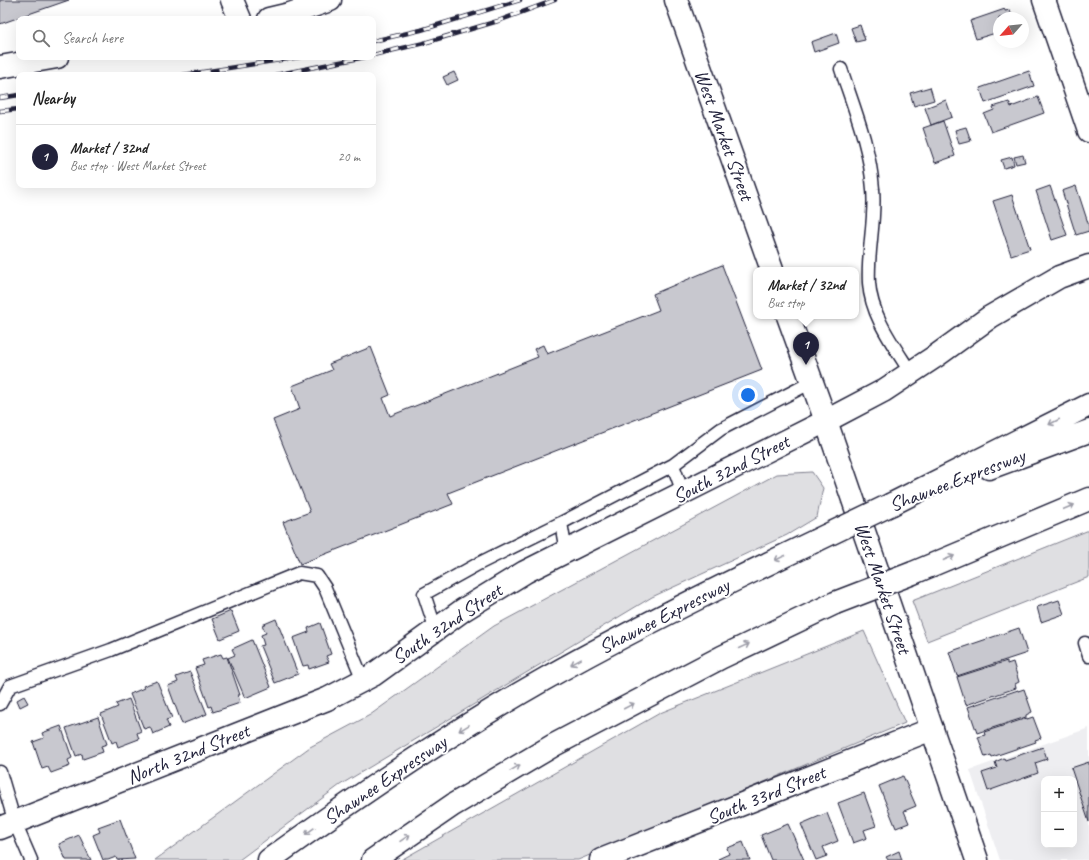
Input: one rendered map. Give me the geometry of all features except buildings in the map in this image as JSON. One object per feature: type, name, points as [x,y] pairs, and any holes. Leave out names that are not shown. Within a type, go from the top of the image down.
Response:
[{"type":"main road","points":[[232,0],[239,16]]},
{"type":"main road","points":[[282,16],[330,0]]},
{"type":"main road","name":"West Market Street","points":[[676,0],[771,267]]},
{"type":"main road","points":[[1044,0],[1089,131]]},
{"type":"main road","points":[[0,67],[40,60]]},
{"type":"main road","name":"South 32nd Street","points":[[368,678],[464,610],[525,572],[883,391],[936,356],[990,317],[1058,277],[1089,266]]},
{"type":"main road","name":"West Market Street","points":[[789,319],[826,421],[977,860]]},
{"type":"main road","points":[[892,504],[1089,405]]},
{"type":"main road","name":"Shawnee Expressway","points":[[269,860],[351,802],[444,740],[542,681],[636,629],[892,504],[1089,431]]},
{"type":"main road","points":[[373,860],[453,805],[554,745],[722,657],[835,603],[913,573],[1089,499]]},
{"type":"main road","name":"North 32nd Street","points":[[7,826],[327,698],[368,678]]},
{"type":"main road","name":"South 33rd Street","points":[[601,860],[932,729]]},
{"type":"lane","points":[[841,69],[871,166],[874,190],[873,226],[869,260],[869,284],[878,317],[911,373]]},
{"type":"lane","points":[[436,630],[424,594],[478,564],[561,524],[673,465],[721,429],[812,382]]},
{"type":"lane","points":[[673,465],[683,493]]},
{"type":"lane","points":[[561,524],[566,552]]},
{"type":"lane","points":[[0,704],[10,686],[111,650],[299,573],[317,576],[325,588],[368,678]]},
{"type":"lane","points":[[1084,643],[1089,656]]},
{"type":"lane","points":[[0,772],[7,826],[31,860]]},
{"type":"shaded area","points":[[812,472],[823,488],[817,517],[787,535],[652,597],[340,785],[239,860],[155,860],[310,747],[370,715],[494,626],[777,474]]},
{"type":"shaded area","points":[[1089,530],[1089,577],[927,641],[912,601]]},
{"type":"shaded area","points":[[864,631],[905,723],[578,860],[401,860],[660,713]]},
{"type":"shaded area","points":[[1089,728],[1089,860],[1000,860],[970,770]]},
{"type":"railway","points":[[376,40],[421,30],[520,0]]},
{"type":"railway","points":[[376,54],[424,43],[498,21],[555,0]]},
{"type":"railway","points":[[202,72],[280,60]]},
{"type":"railway","points":[[290,72],[350,60]]},
{"type":"railway","points":[[0,98],[16,95]]},
{"type":"railway","points":[[0,111],[16,109]]},
{"type":"place","name":"Market / 32nd","points":[[806,365]]}]
